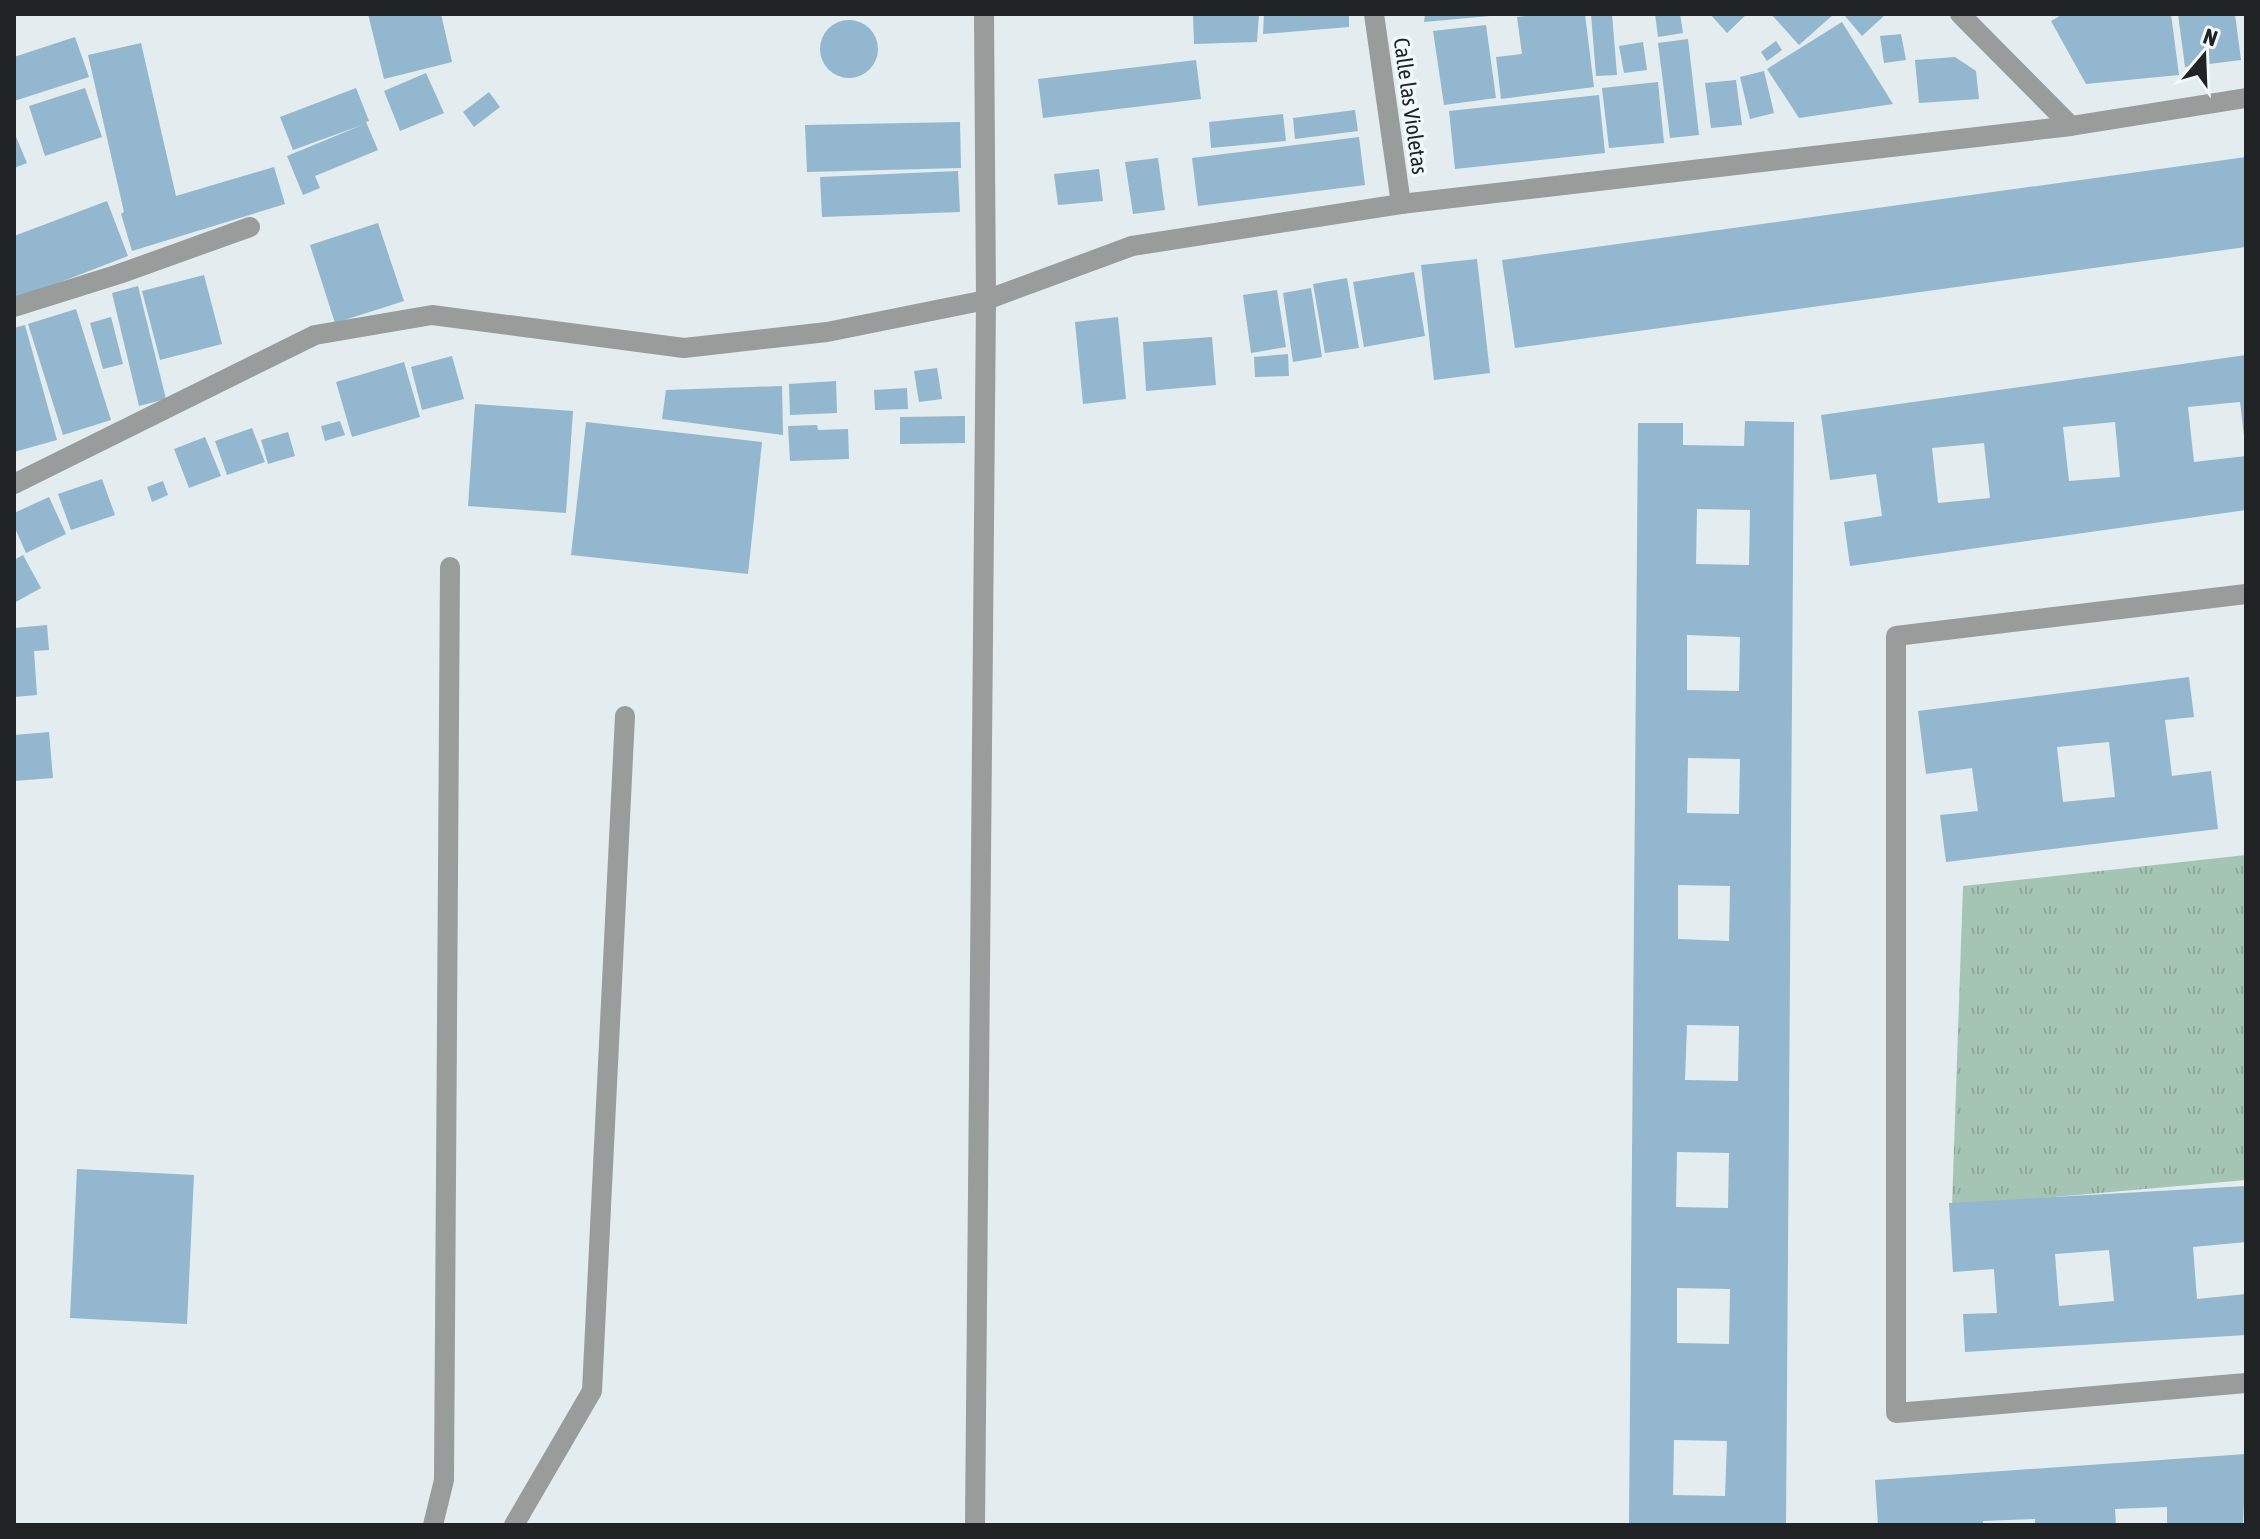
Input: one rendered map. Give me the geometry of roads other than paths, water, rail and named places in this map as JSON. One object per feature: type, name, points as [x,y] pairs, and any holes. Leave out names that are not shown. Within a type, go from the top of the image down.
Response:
[{"type":"street","points":[[975,1525],[986,300],[984,14]]},
{"type":"street","name":"Calle las Violetas","points":[[1374,14],[1401,204]]},
{"type":"street","points":[[1960,14],[2071,126]]},
{"type":"street","points":[[14,484],[315,335],[432,315],[684,348],[827,332],[986,300],[1132,246],[1401,204],[2071,126],[2246,98]]},
{"type":"street","points":[[14,307],[119,274],[250,227]]},
{"type":"street","points":[[433,1525],[444,1480],[450,567]]},
{"type":"street","points":[[2246,594],[1896,636],[1896,1413],[2246,1383]]},
{"type":"street","points":[[514,1525],[592,1391],[625,716]]}]
